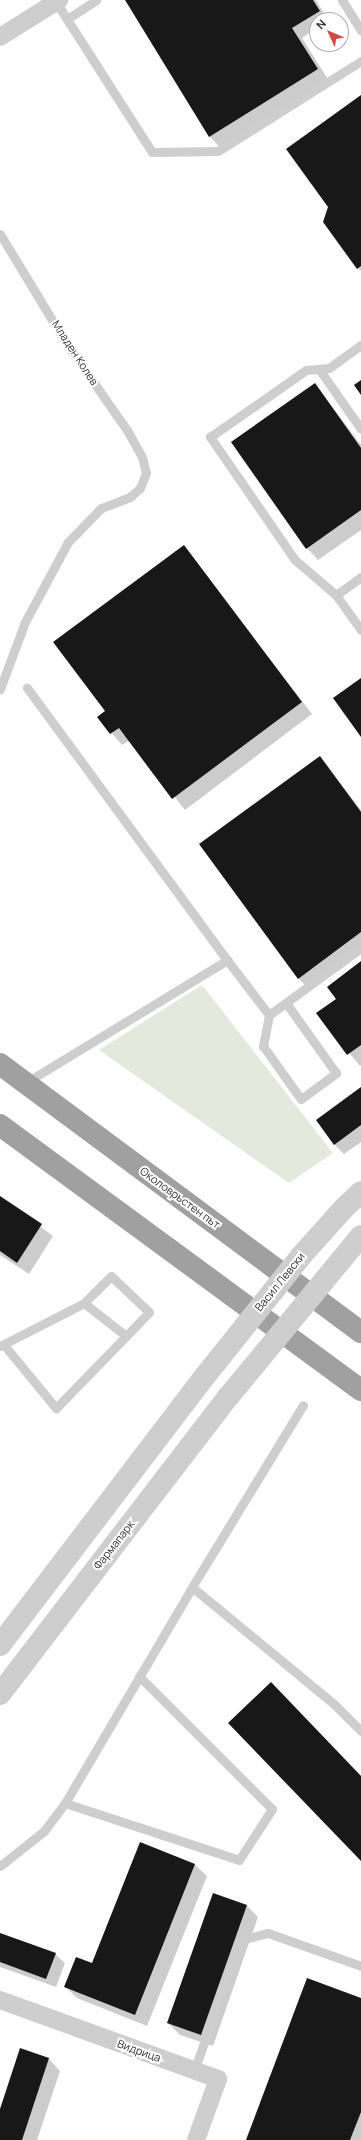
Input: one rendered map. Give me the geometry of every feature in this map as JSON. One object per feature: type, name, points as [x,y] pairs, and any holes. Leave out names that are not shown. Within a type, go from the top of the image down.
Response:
[{"type":"highway","name":"Околовръстен път","points":[[0,1064],[361,1332]]},
{"type":"highway","points":[[0,1125],[361,1390]]},
{"type":"highway","points":[[330,1308],[361,1320]]},
{"type":"street","points":[[0,38],[57,1]]},
{"type":"street","name":"Васил Левски","points":[[0,1646],[205,1376],[344,1208],[361,1192]]},
{"type":"street","name":"Фармапарк","points":[[0,1694],[229,1396],[361,1236]]},
{"type":"street","name":"Видрица","points":[[1,2003],[218,2079],[196,2140]]},
{"type":"lane","points":[[67,19],[96,0]]},
{"type":"lane","points":[[342,0],[361,30]]},
{"type":"lane","points":[[57,1],[152,152],[218,150],[361,60]]},
{"type":"lane","name":"Младен Колев","points":[[0,234],[66,343],[127,430],[142,457],[146,473],[140,488],[130,497],[101,508],[68,542],[25,622],[0,689]]},
{"type":"lane","points":[[361,345],[329,368],[306,370],[210,437],[295,560],[336,595],[361,630]]},
{"type":"lane","points":[[319,369],[361,429]]},
{"type":"lane","points":[[336,595],[361,577]]},
{"type":"lane","points":[[27,688],[269,1015]]},
{"type":"lane","points":[[286,1003],[336,1073],[301,1099],[263,1046],[269,1015],[361,948]]},
{"type":"lane","points":[[25,1083],[227,960]]},
{"type":"lane","points":[[111,1276],[149,1312],[126,1336],[56,1408],[2,1346],[84,1304],[111,1276]]},
{"type":"lane","points":[[84,1304],[126,1336]]},
{"type":"lane","points":[[0,1866],[44,1831],[65,1803],[192,1587],[303,1405]]},
{"type":"lane","points":[[192,1587],[334,1704],[361,1731]]},
{"type":"lane","points":[[65,1803],[239,1860],[272,1808],[139,1676]]},
{"type":"lane","points":[[194,2071],[236,1948],[244,1938],[268,1933],[361,1966]]},
{"type":"shaded area","points":[[202,985],[333,1153],[289,1183],[99,1050]]},
{"type":"building","points":[[125,0],[313,0],[320,11],[309,12],[309,18],[292,28],[318,69],[209,137]]},
{"type":"building","points":[[361,95],[361,266],[357,269],[323,222],[328,207],[286,149]]},
{"type":"building","points":[[361,380],[361,395],[354,385]]},
{"type":"building","points":[[315,383],[361,448],[361,510],[306,549],[231,442]]},
{"type":"building","points":[[184,545],[302,702],[172,799],[119,728],[110,734],[97,717],[105,711],[53,642]]},
{"type":"building","points":[[361,678],[361,737],[333,698]]},
{"type":"building","points":[[320,756],[361,812],[361,932],[298,979],[199,844]]},
{"type":"building","points":[[361,961],[361,1045],[347,1055],[316,1013],[336,999],[327,987]]},
{"type":"building","points":[[361,1087],[361,1125],[334,1145],[316,1120]]},
{"type":"building","points":[[0,1196],[42,1224],[17,1263],[0,1251]]},
{"type":"building","points":[[271,1682],[361,1776],[361,1861],[228,1723]]},
{"type":"building","points":[[140,1842],[195,1864],[135,2015],[64,1987],[76,1957],[92,1963]]},
{"type":"building","points":[[213,1893],[247,1905],[201,2035],[167,2023]]},
{"type":"building","points":[[0,1933],[56,1953],[46,1979],[0,1962]]},
{"type":"building","points":[[307,1978],[361,1998],[361,2112],[350,2140],[246,2140]]},
{"type":"building","points":[[20,2048],[49,2058],[22,2140],[0,2140],[0,2109]]}]
